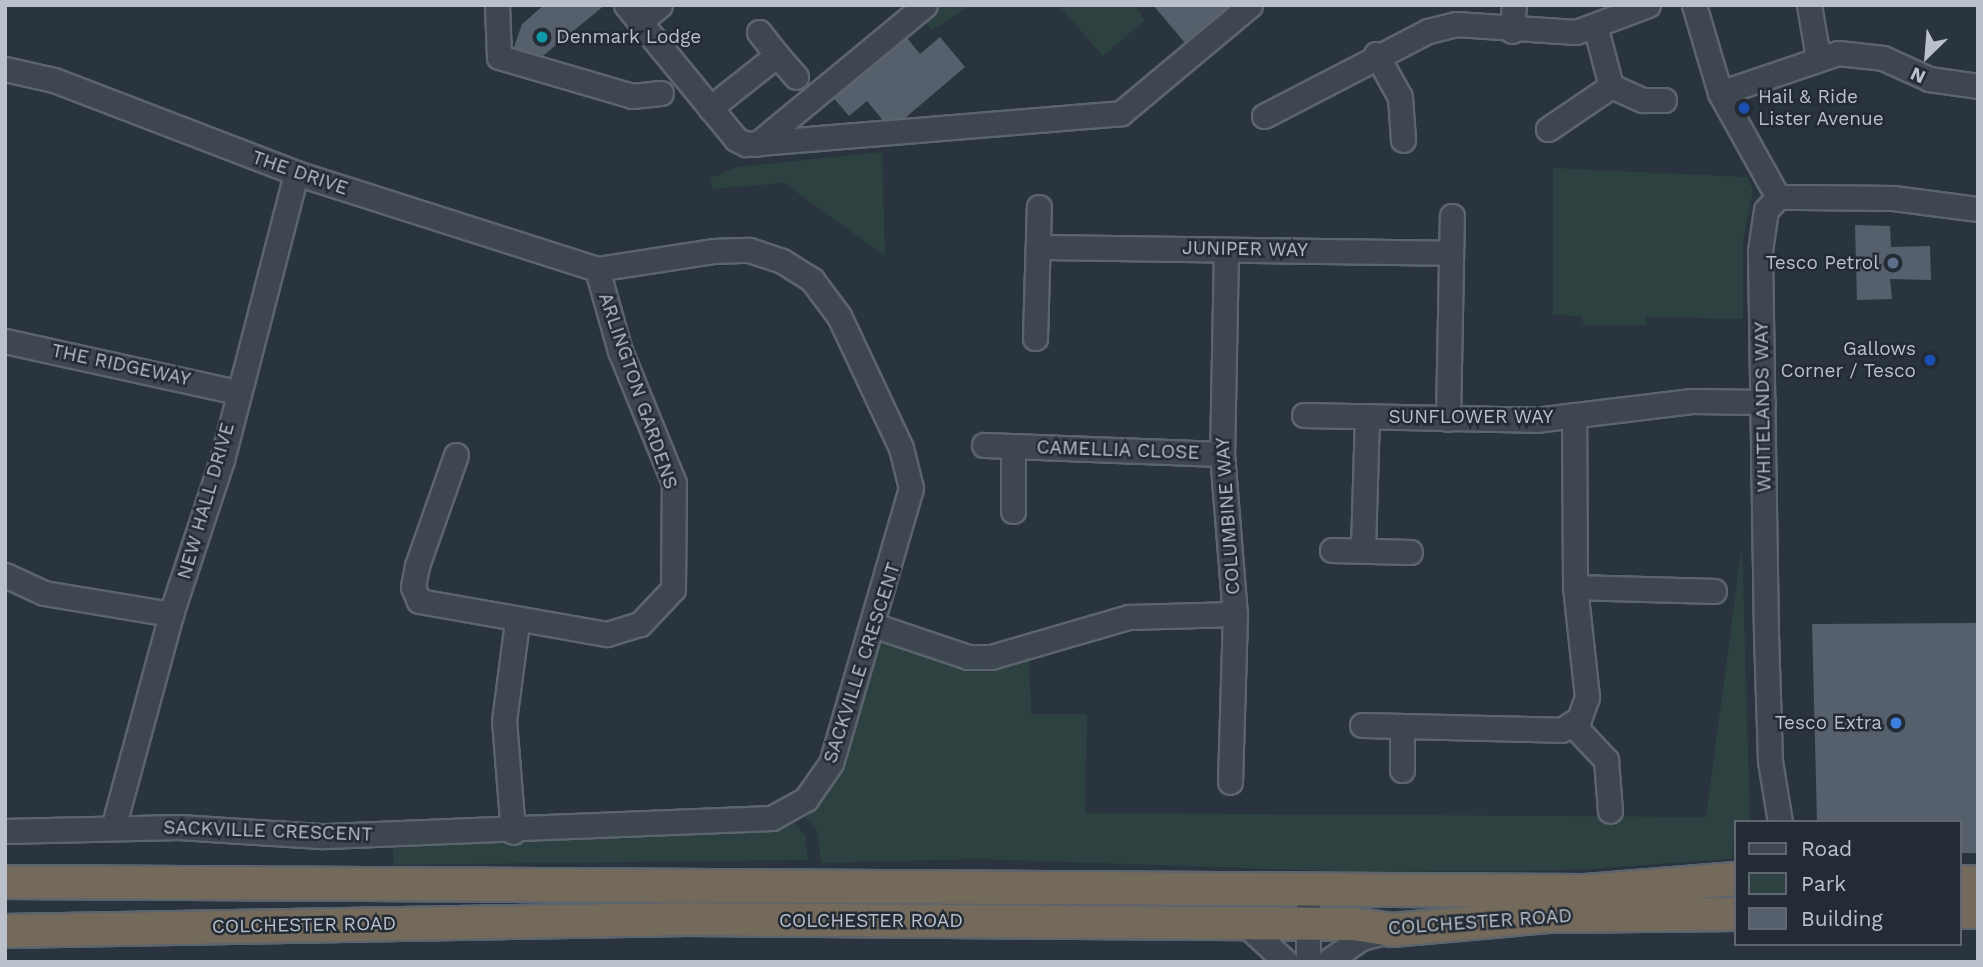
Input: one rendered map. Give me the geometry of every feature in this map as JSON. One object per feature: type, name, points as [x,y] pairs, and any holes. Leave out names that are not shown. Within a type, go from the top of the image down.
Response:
[{"type":"highway","name":"COLCHESTER ROAD","points":[[5,883],[1587,891],[1734,879]]},
{"type":"highway","name":"COLCHESTER ROAD","points":[[5,931],[576,919],[1245,924],[1392,930],[1550,916],[1734,914]]},
{"type":"street","points":[[497,5],[499,57],[632,96],[661,93]]},
{"type":"street","points":[[660,5],[633,13],[710,108],[746,141],[1121,113],[1250,5]]},
{"type":"street","points":[[746,141],[925,5]]},
{"type":"street","points":[[1512,30],[1514,5]]},
{"type":"street","points":[[1264,116],[1376,54],[1456,24],[1512,30],[1596,29],[1648,5]]},
{"type":"street","points":[[1694,5],[1720,93],[1778,197],[1894,198],[1978,209]]},
{"type":"street","points":[[1809,5],[1818,57]]},
{"type":"street","points":[[1596,29],[1611,86]]},
{"type":"street","points":[[760,33],[796,77]]},
{"type":"street","points":[[1376,54],[1404,111],[1403,140]]},
{"type":"street","points":[[1720,93],[1818,57],[1862,54],[1929,79],[1978,86]]},
{"type":"street","points":[[710,108],[777,55]]},
{"type":"street","name":"THE DRIVE","points":[[5,69],[54,80],[296,173],[597,269]]},
{"type":"street","points":[[1611,86],[1643,100],[1664,100]]},
{"type":"street","points":[[1548,129],[1611,86]]},
{"type":"street","name":"NEW HALL DRIVE","points":[[113,828],[171,614],[222,460],[236,391],[296,173]]},
{"type":"street","name":"WHITELANDS WAY","points":[[1775,820],[1761,230],[1778,197]]},
{"type":"street","points":[[1035,338],[1039,207]]},
{"type":"street","points":[[1448,419],[1452,216]]},
{"type":"street","name":"JUNIPER WAY","points":[[1038,247],[1451,253]]},
{"type":"street","name":"SACKVILLE CRESCENT","points":[[5,831],[113,828],[320,836],[513,832],[753,822],[790,811],[820,784],[831,763],[911,488],[901,448],[839,316],[812,280],[749,250],[597,269]]},
{"type":"street","name":"COLUMBINE WAY","points":[[1226,250],[1222,454],[1234,614],[1230,782]]},
{"type":"street","name":"ARLINGTON GARDENS","points":[[456,455],[413,587],[419,601],[517,622],[607,634],[640,624],[673,589],[674,483],[620,351],[597,269]]},
{"type":"street","name":"THE RIDGEWAY","points":[[5,341],[236,391]]},
{"type":"street","name":"SUNFLOWER WAY","points":[[1304,415],[1448,419],[1574,415],[1692,401],[1763,402]]},
{"type":"street","points":[[1574,415],[1575,587],[1587,697],[1574,726]]},
{"type":"street","points":[[1363,550],[1367,416]]},
{"type":"street","name":"CAMELLIA CLOSE","points":[[984,445],[1222,454]]},
{"type":"street","name":"CAMELLIA CLOSE","points":[[1013,447],[1013,511]]},
{"type":"street","points":[[1332,550],[1410,552]]},
{"type":"street","points":[[5,575],[44,593],[171,614]]},
{"type":"street","points":[[1575,587],[1714,590]]},
{"type":"street","points":[[873,625],[968,657],[991,657],[1129,617],[1234,614]]},
{"type":"street","points":[[513,832],[504,721],[517,622]]},
{"type":"street","points":[[1362,725],[1574,726],[1606,760],[1610,811]]},
{"type":"street","points":[[1402,727],[1402,770]]},
{"type":"street","points":[[1308,888],[1308,962]]},
{"type":"street","points":[[1245,924],[1286,962]]},
{"type":"street","points":[[1327,962],[1361,937],[1392,930]]},
{"type":"green space","points":[[938,5],[972,5],[932,30],[922,19]]},
{"type":"green space","points":[[1058,5],[1134,5],[1145,20],[1103,56]]},
{"type":"green space","points":[[882,152],[885,256],[784,183],[712,189],[711,178],[738,167]]},
{"type":"green space","points":[[1553,168],[1747,177],[1753,190],[1743,240],[1743,319],[1646,317],[1646,325],[1584,325],[1581,316],[1553,315]]},
{"type":"green space","points":[[1742,545],[1750,820],[1734,820],[1732,859],[1571,870],[1363,872],[977,859],[821,863],[817,830],[795,807],[806,799],[873,625],[929,646],[1029,648],[1031,714],[1087,714],[1085,813],[1706,817]]},
{"type":"green space","points":[[792,820],[805,835],[808,860],[394,865],[393,844],[765,832]]},
{"type":"building","name":"Denmark Lodge","points":[[544,5],[605,5],[539,59],[513,50],[522,24]]},
{"type":"building","points":[[1153,5],[1231,5],[1186,44]]},
{"type":"building","points":[[903,33],[920,54],[940,37],[965,67],[891,130],[867,101],[849,116],[831,95]]},
{"type":"building","name":"Tesco Petrol","points":[[1855,225],[1890,226],[1891,247],[1930,246],[1931,280],[1890,279],[1892,299],[1857,300]]},
{"type":"building","name":"Tesco Extra","points":[[1978,623],[1978,853],[1962,853],[1962,820],[1817,820],[1812,624]]},
{"type":"place","name":"Denmark Lodge","points":[[542,37]]},
{"type":"place","name":"Hail & Ride Lister Avenue","points":[[1744,108]]},
{"type":"place","name":"Tesco Petrol","points":[[1893,263]]},
{"type":"place","name":"Gallows Corner / Tesco","points":[[1930,360]]},
{"type":"place","name":"Tesco Extra","points":[[1896,723]]}]
